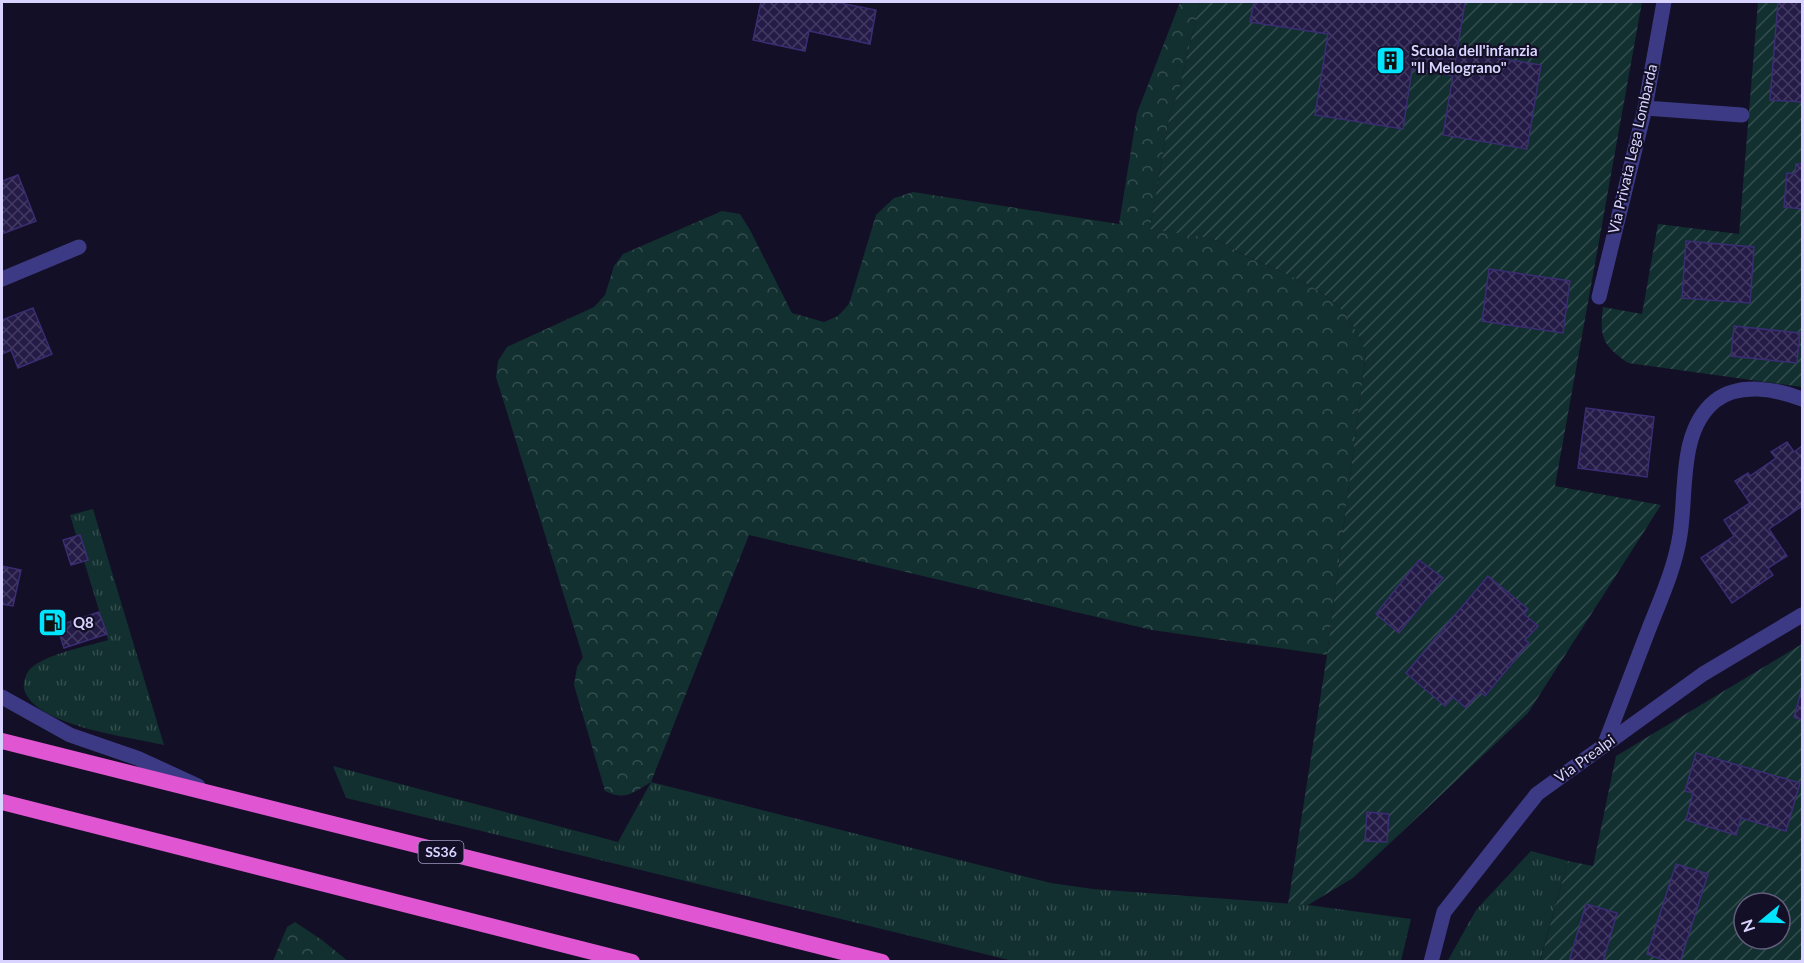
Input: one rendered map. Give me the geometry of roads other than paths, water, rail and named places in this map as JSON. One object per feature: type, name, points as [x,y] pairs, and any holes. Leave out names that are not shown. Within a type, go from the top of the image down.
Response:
[{"type":"highway","name":"SS36","points":[[2,741],[882,962]]},
{"type":"highway","points":[[2,802],[632,962]]},
{"type":"street","name":"Via Privata Lega Lombarda","points":[[1599,297],[1645,108],[1664,2]]},
{"type":"street","points":[[1645,108],[1742,115]]},
{"type":"street","points":[[2,279],[79,247]]},
{"type":"street","points":[[1604,746],[1673,566],[1680,535],[1688,454],[1697,421],[1716,400],[1744,388],[1788,393],[1803,399]]},
{"type":"street","name":"Via Prealpi","points":[[1431,962],[1444,912],[1537,794],[1702,674],[1803,615]]},
{"type":"street","points":[[2,698],[70,735],[137,758],[223,797]]},
{"type":"place","name":"Scuola dell'infanzia \"Il Melograno\"","points":[[1390,60]]},
{"type":"place","name":"Q8","points":[[52,623]]}]
